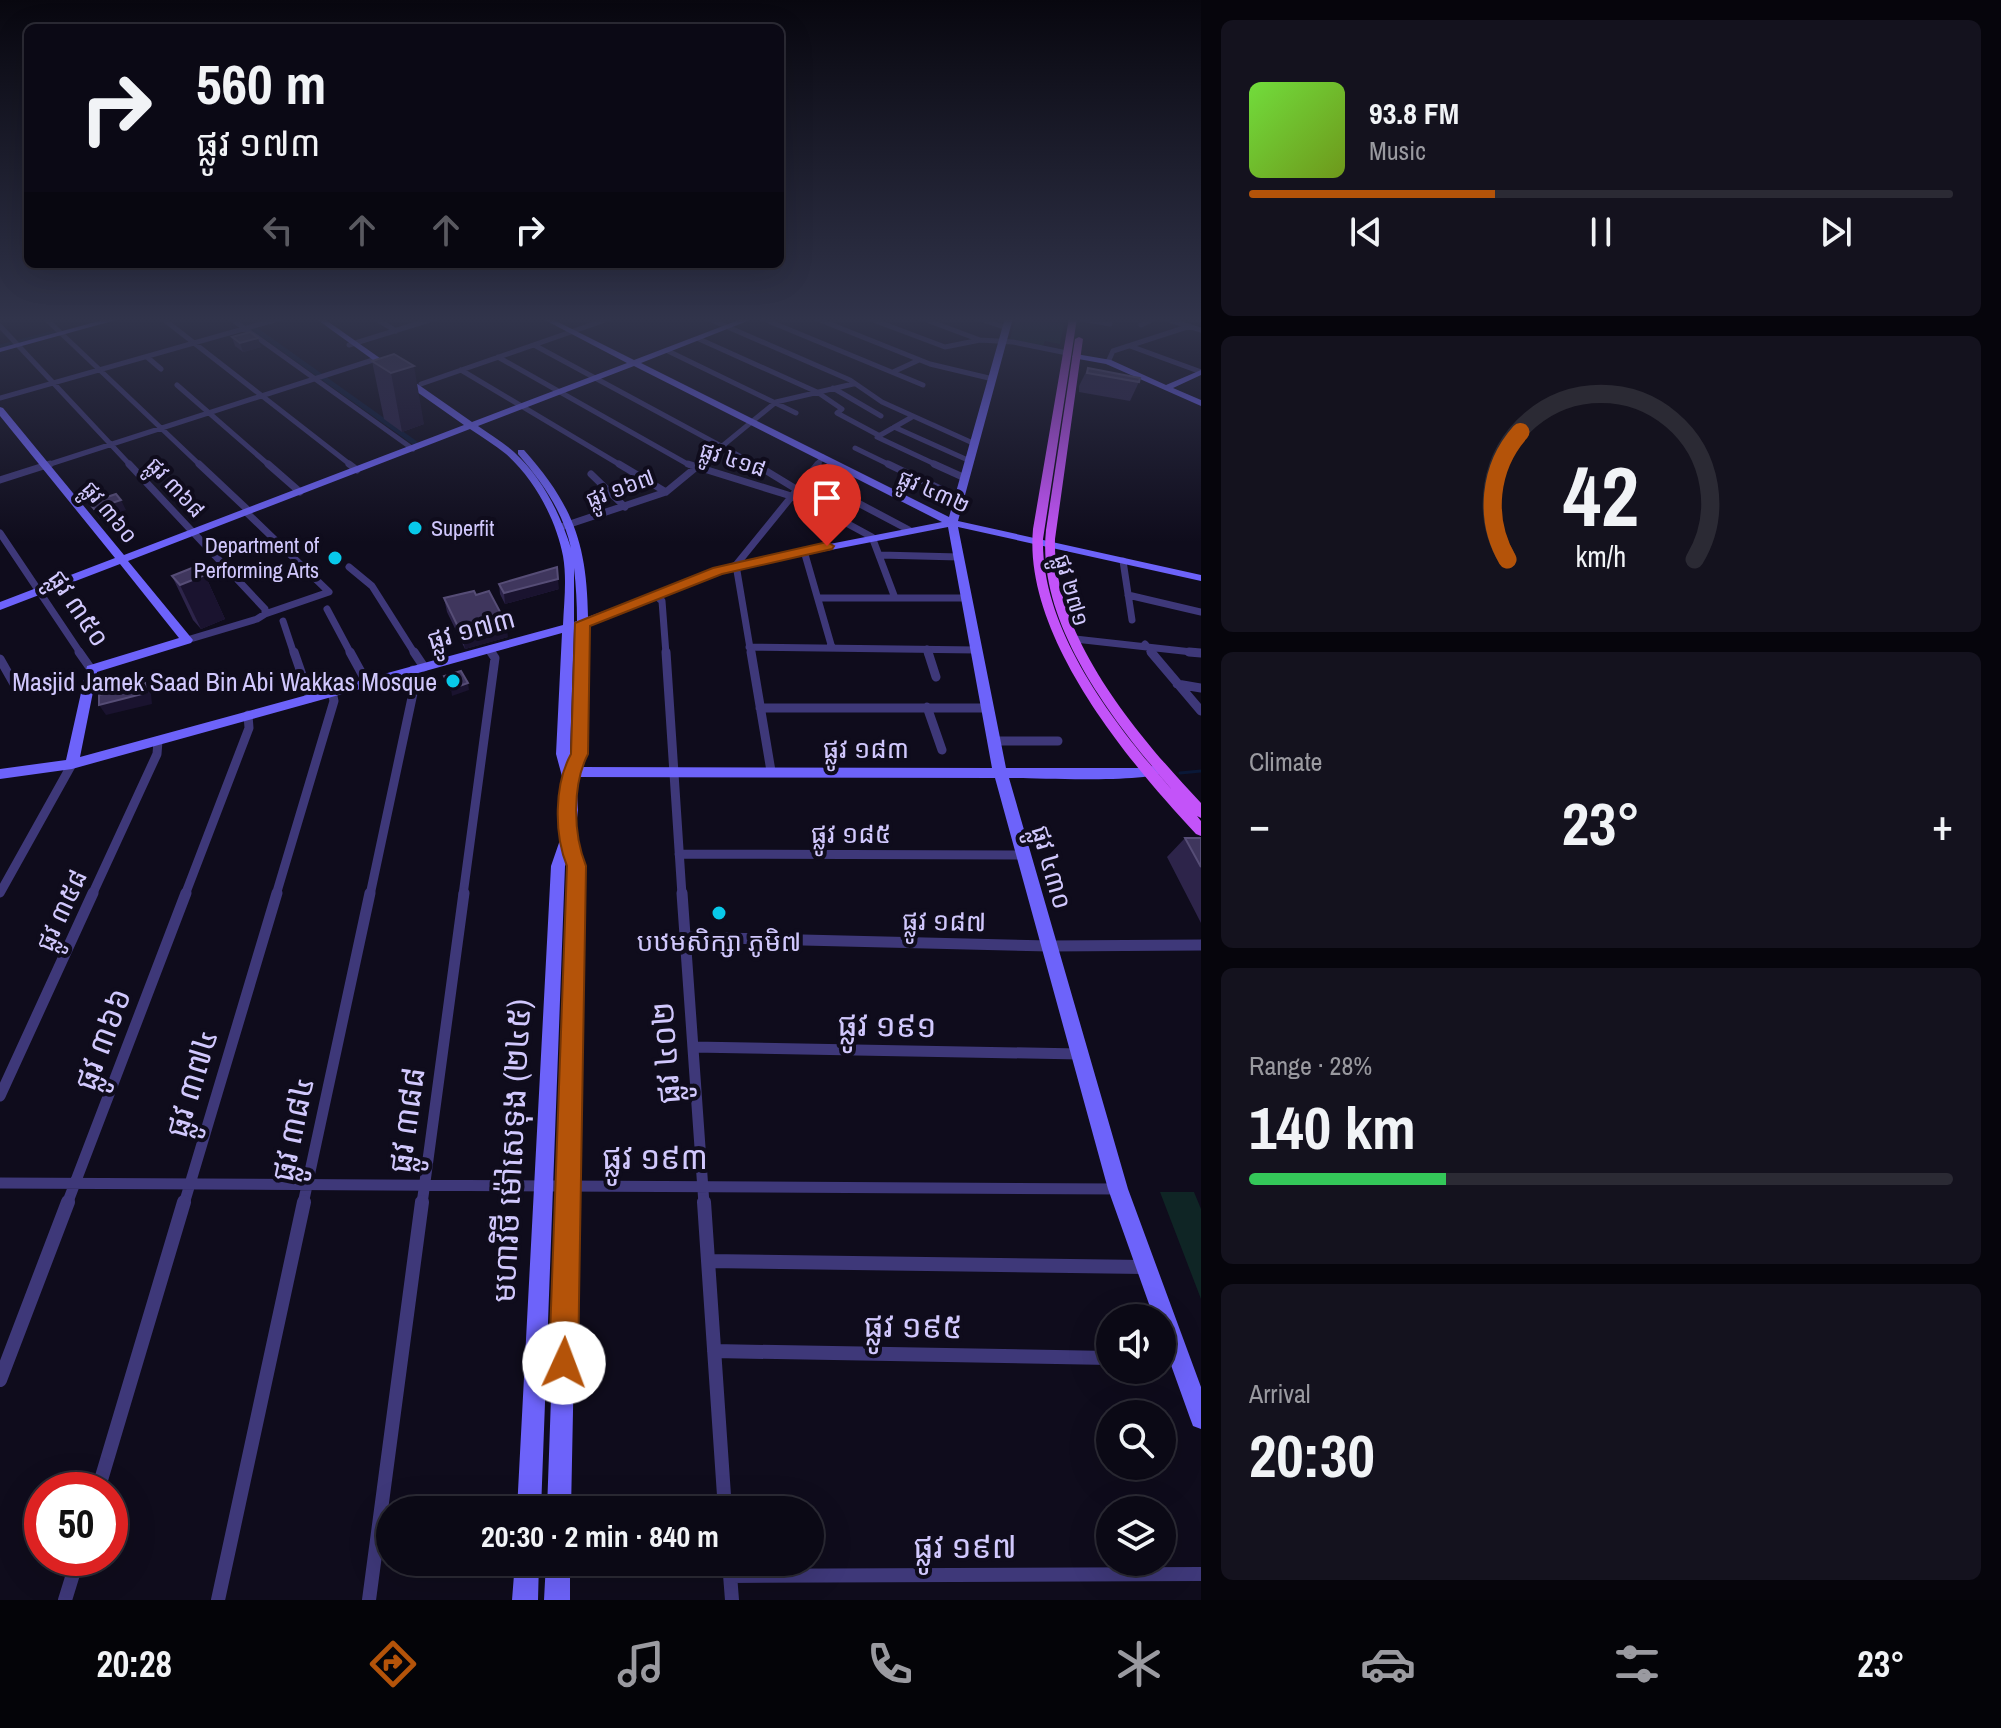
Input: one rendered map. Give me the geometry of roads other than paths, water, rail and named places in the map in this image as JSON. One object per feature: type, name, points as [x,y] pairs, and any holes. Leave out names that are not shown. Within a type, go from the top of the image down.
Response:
[{"type":"main road","name":"ផ្លូវ ២៧១","points":[[1070,393],[1043,543],[1042,581],[1062,638],[1095,698],[1201,830]]},
{"type":"main road","name":"ផ្លូវ ២៧១","points":[[1043,543],[1075,639],[1115,708],[1155,771],[1201,812]]},
{"type":"street","name":"ផ្លូវ ៣៦៨","points":[[63,393],[265,609],[265,614]]},
{"type":"street","points":[[91,669],[329,592],[124,393]]},
{"type":"street","points":[[186,393],[300,492]]},
{"type":"street","points":[[257,393],[357,470]]},
{"type":"street","points":[[0,480],[271,393]]},
{"type":"street","points":[[340,393],[413,449]]},
{"type":"street","name":"មហាវិថី ម៉ៅសេទុង (២៤៥)","points":[[425,393],[478,424]]},
{"type":"street","name":"មហាវិថី ម៉ៅសេទុង (២៤៥)","points":[[433,393],[515,452],[566,526],[582,569],[579,754],[570,772]]},
{"type":"street","points":[[499,393],[666,492]]},
{"type":"street","points":[[0,606],[558,393]]},
{"type":"street","name":"ផ្លូវ ៤១៨","points":[[561,393],[695,468],[791,496],[872,537]]},
{"type":"street","points":[[624,393],[722,444],[796,489]]},
{"type":"street","name":"ផ្លូវ ៤៣២","points":[[693,393],[952,523],[1201,578]]},
{"type":"street","points":[[756,393],[796,413]]},
{"type":"street","name":"ផ្លូវ ១៦៧","points":[[566,526],[666,492],[776,402],[814,393]]},
{"type":"street","points":[[818,393],[842,409],[836,412],[965,478]]},
{"type":"street","points":[[841,393],[881,416]]},
{"type":"street","points":[[868,393],[912,417],[975,444]]},
{"type":"street","name":"ផ្លូវ ៤៣០","points":[[989,393],[952,523],[1000,772],[1118,1189],[1201,1418]]},
{"type":"street","points":[[1177,393],[1201,403]]},
{"type":"street","name":"ផ្លូវ ៣៦០","points":[[0,410],[187,640]]},
{"type":"street","points":[[878,436],[912,417]]},
{"type":"street","points":[[894,427],[970,461]]},
{"type":"street","points":[[855,448],[959,498]]},
{"type":"street","points":[[771,771],[736,565],[823,457]]},
{"type":"street","points":[[591,474],[625,507]]},
{"type":"street","points":[[807,476],[909,530]]},
{"type":"street","name":"ផ្លូវ ១៧៣","points":[[0,774],[72,764],[583,623],[736,565],[952,523]]},
{"type":"street","name":"មហាវិថី ម៉ៅសេទុង (២៤៥)","points":[[530,1496],[558,866],[568,845],[570,772],[563,754],[569,570],[566,526]]},
{"type":"street","name":"ផ្លូវ ៣៥០","points":[[0,533],[91,669],[72,764]]},
{"type":"street","points":[[872,537],[895,598]]},
{"type":"street","points":[[804,551],[832,648]]},
{"type":"street","points":[[880,555],[959,557]]},
{"type":"street","points":[[1123,561],[1132,620]]},
{"type":"street","points":[[349,567],[372,586],[418,668]]},
{"type":"street","name":"ផ្លូវ ៤០២","points":[[655,595],[662,601],[724,1496]]},
{"type":"street","points":[[1128,595],[1201,612]]},
{"type":"street","points":[[819,598],[967,598]]},
{"type":"street","points":[[327,609],[367,683]]},
{"type":"street","points":[[283,621],[310,698]]},
{"type":"street","points":[[1075,639],[1145,644],[1201,653]]},
{"type":"street","points":[[1145,644],[1201,711]]},
{"type":"street","points":[[749,647],[976,650]]},
{"type":"street","name":"ផ្លូវ ៣៨៨","points":[[369,1600],[495,658],[490,649]]},
{"type":"street","points":[[927,649],[936,677]]},
{"type":"street","points":[[0,659],[17,689]]},
{"type":"street","name":"ផ្លូវ ៣៨៤","points":[[218,1600],[418,668]]},
{"type":"street","points":[[566,679],[581,679]]},
{"type":"street","points":[[1177,684],[1201,688]]},
{"type":"street","name":"ផ្លូវ ៣៧៤","points":[[103,1472],[334,701],[332,692]]},
{"type":"street","points":[[927,707],[942,750]]},
{"type":"street","points":[[760,708],[988,708]]},
{"type":"street","name":"ផ្លូវ ៣៦៦","points":[[0,1380],[249,728],[248,715]]},
{"type":"street","name":"ផ្លូវ ៣៥៨","points":[[0,1096],[157,754],[158,741]]},
{"type":"street","points":[[994,741],[1058,741]]},
{"type":"street","points":[[0,893],[72,764]]},
{"type":"street","name":"ផ្លូវ ១៨៣","points":[[570,772],[1155,771]]},
{"type":"street","name":"មហាវិថី ម៉ៅសេទុង (២៤៥)","points":[[559,1496],[577,866],[568,845]]},
{"type":"street","name":"ផ្លូវ ១៨៥","points":[[679,854],[1024,855]]},
{"type":"street","name":"ផ្លូវ ១៨៧","points":[[685,937],[1049,946],[1201,945]]},
{"type":"street","name":"ផ្លូវ ១៩១","points":[[693,1047],[1080,1054]]},
{"type":"street","name":"ផ្លូវ ១៩៣","points":[[0,1183],[1118,1189]]},
{"type":"street","points":[[708,1261],[1146,1267]]},
{"type":"street","name":"ផ្លូវ ១៩៥","points":[[714,1351],[1096,1358]]},
{"type":"street","name":"ផ្លូវ ១៩៧","points":[[824,1570],[1201,1574]]},
{"type":"street","points":[[65,1600],[72,1576]]},
{"type":"street","points":[[525,1600],[526,1576]]},
{"type":"street","points":[[557,1600],[558,1576]]},
{"type":"street","points":[[730,1576],[732,1600]]},
{"type":"waterway","points":[[344,393],[415,443]]},
{"type":"waterway","points":[[1180,773],[1201,771]]},
{"type":"place","name":"Superfit","points":[[415,528]]},
{"type":"place","name":"Department of Performing Arts","points":[[335,558]]},
{"type":"place","name":"Masjid Jamek Saad Bin Abi Wakkas Mosque","points":[[453,681]]},
{"type":"place","name":"បឋមសិក្សា ភូមិ៧","points":[[719,913]]}]
